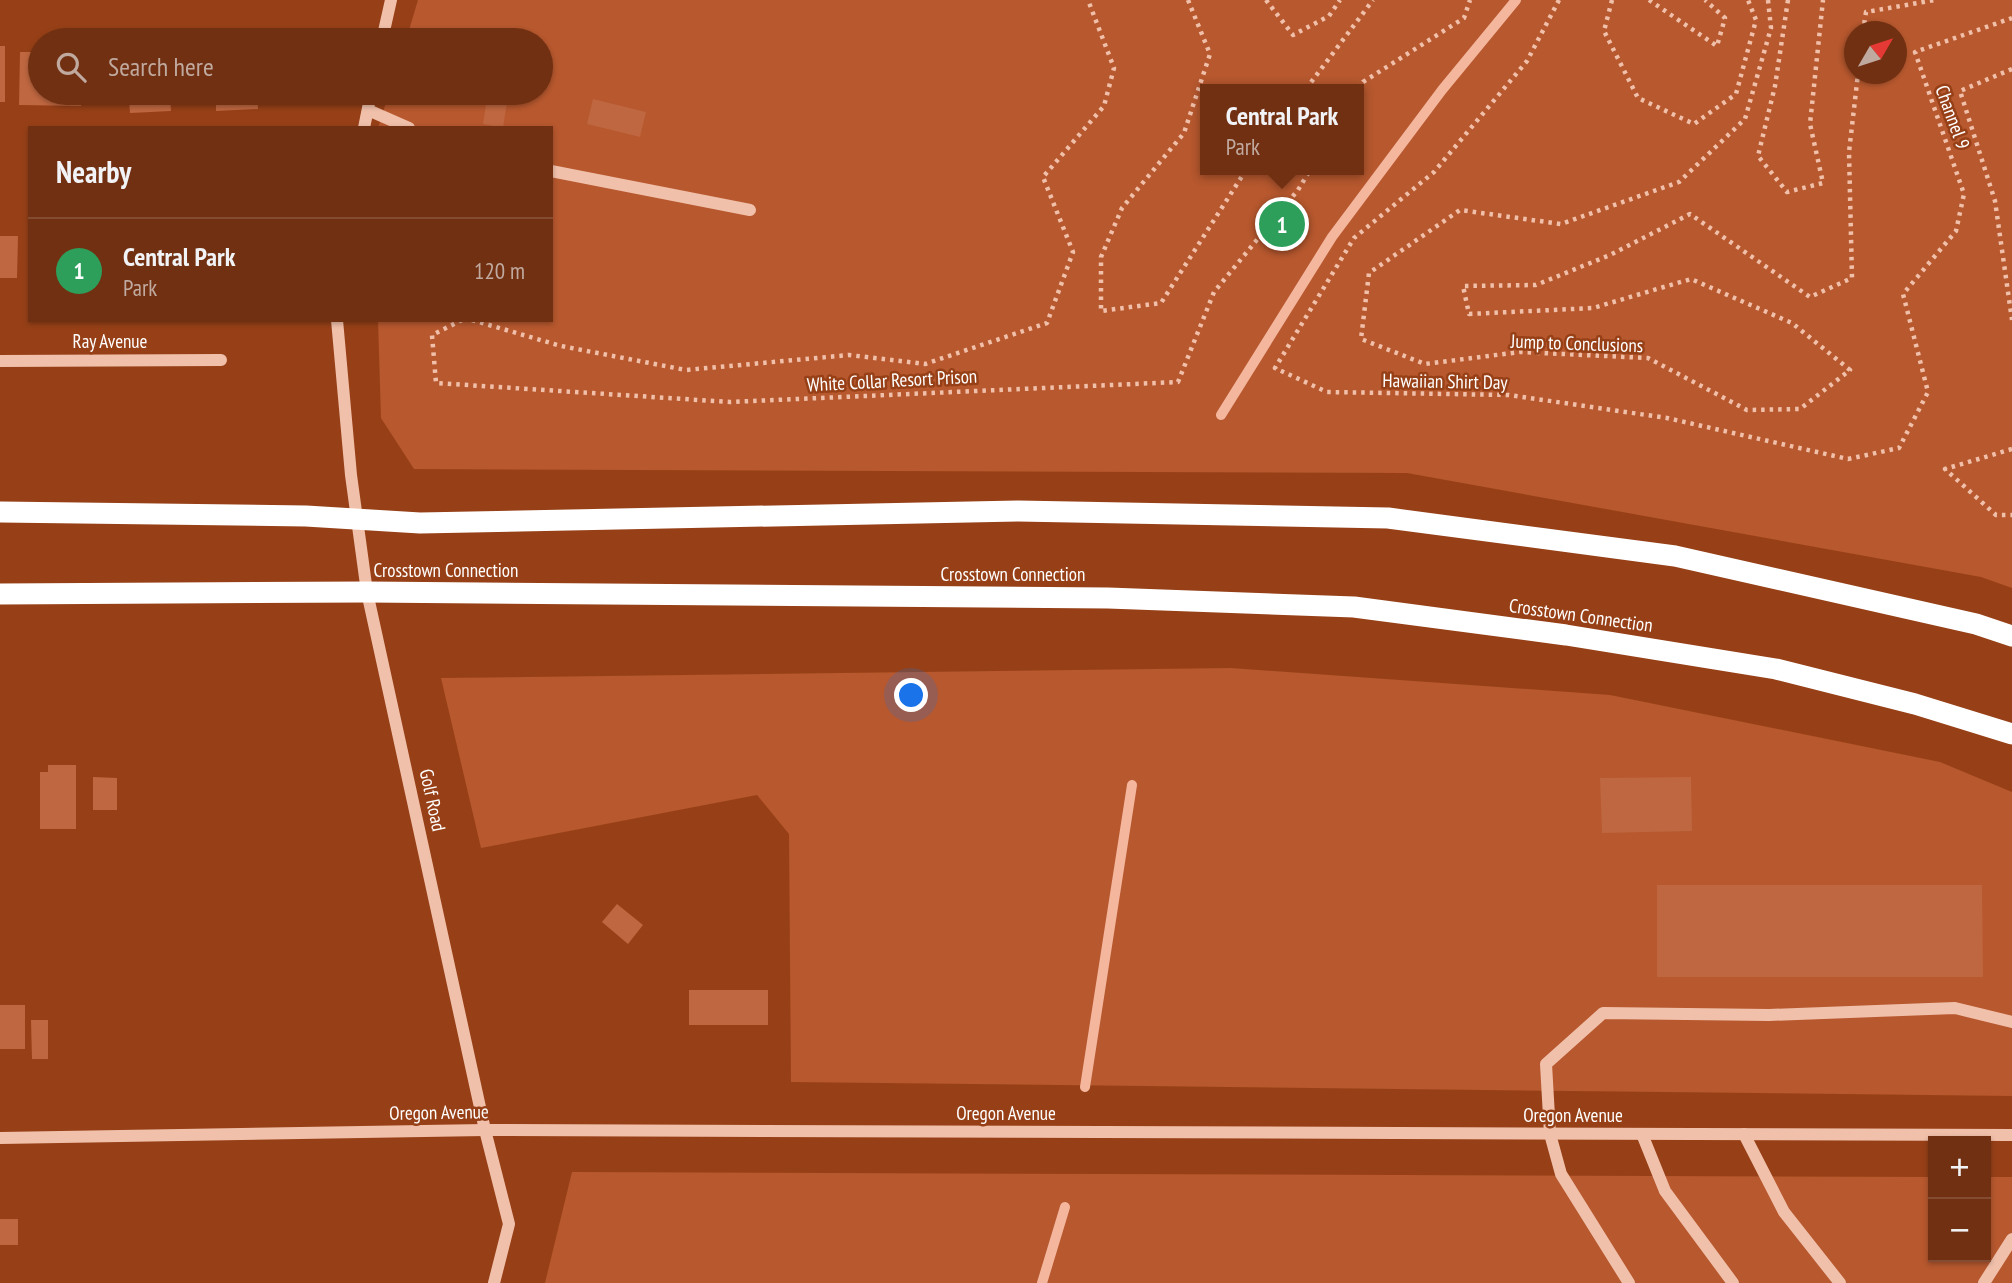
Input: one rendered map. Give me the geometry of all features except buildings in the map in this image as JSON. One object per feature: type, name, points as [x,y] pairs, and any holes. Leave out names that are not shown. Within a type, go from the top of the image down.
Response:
[{"type":"highway","points":[[0,512],[359,518],[434,523],[1018,511],[1388,518],[1675,556],[1976,624],[2012,636]]},
{"type":"highway","name":"Crosstown Connection","points":[[0,594],[367,592],[1108,598],[1354,607],[1566,635],[1776,669],[1915,704],[2012,734]]},
{"type":"street","points":[[385,28],[391,0]]},
{"type":"street","points":[[364,126],[369,105]]},
{"type":"street","points":[[368,110],[404,126]]},
{"type":"street","points":[[553,171],[750,210]]},
{"type":"street","name":"Golf Road","points":[[337,322],[351,475],[359,518],[367,592],[485,1130],[509,1224],[494,1283]]},
{"type":"street","name":"Ray Avenue","points":[[0,361],[221,360]]},
{"type":"street","points":[[1629,1283],[1561,1174],[1550,1134],[1546,1065],[1603,1013],[1769,1015],[1955,1008],[2012,1022]]},
{"type":"street","name":"Oregon Avenue","points":[[0,1138],[485,1130],[2012,1135]]},
{"type":"street","points":[[1642,1134],[1665,1191],[1733,1283]]},
{"type":"street","points":[[1744,1134],[1784,1212],[1840,1283]]},
{"type":"street","points":[[1984,1283],[2012,1239]]},
{"type":"path","name":"White Collar Resort Prison","points":[[479,322],[561,346],[686,370],[849,355],[925,364],[1047,323],[1073,252],[1043,177],[1104,106],[1114,68],[1088,0]]},
{"type":"path","points":[[1188,0],[1210,54],[1200,84]]},
{"type":"path","points":[[1266,0],[1293,35],[1329,16],[1340,0]]},
{"type":"path","points":[[1310,84],[1373,0]]},
{"type":"path","points":[[1362,84],[1464,18],[1470,0]]},
{"type":"path","name":"Hawaiian Shirt Day","points":[[1559,0],[1527,61],[1434,172],[1354,238],[1275,368],[1327,392],[1509,395],[1667,418],[1848,459],[1899,448],[1928,392],[1903,294],[1916,279]]},
{"type":"path","points":[[1612,0],[1605,31],[1638,98],[1694,124],[1736,94],[1756,20],[1748,0]]},
{"type":"path","points":[[1649,0],[1717,46],[1725,18],[1706,0]]},
{"type":"path","name":"Jump to Conclusions","points":[[1768,0],[1771,28],[1745,119],[1679,182],[1561,224],[1460,210],[1369,273],[1362,339],[1425,364],[1520,352],[1648,358],[1746,410],[1800,409],[1850,370],[1791,323],[1691,279],[1593,308],[1469,314],[1463,286],[1536,285],[1610,256],[1690,214],[1810,297],[1852,278],[1849,152],[1857,84]]},
{"type":"path","points":[[1788,0],[1775,86],[1758,156],[1787,192],[1823,183],[1810,124],[1823,0]]},
{"type":"path","points":[[1865,21],[1866,12],[1935,0]]},
{"type":"path","name":"Channel 9","points":[[1916,279],[1956,231],[1964,194],[1915,52],[2012,18]]},
{"type":"path","name":"Channel 9","points":[[2012,69],[1960,91],[1995,201],[2012,320]]},
{"type":"path","points":[[1200,84],[1184,133],[1122,208],[1101,257],[1101,311],[1161,303],[1243,175]]},
{"type":"path","name":"White Collar Resort Prison","points":[[457,322],[432,335],[436,383],[730,402],[1178,382],[1214,292],[1298,190],[1307,175]]},
{"type":"path","points":[[2012,449],[1945,469],[1996,515],[2012,515]]},
{"type":"shaded area","points":[[418,0],[2012,0],[2012,588],[1981,577],[1407,473],[414,469],[381,418],[378,322],[553,322],[553,126],[379,126],[385,105],[553,105],[553,28],[410,28]]},
{"type":"shaded area","points":[[1231,668],[1610,695],[1940,762],[2012,792],[2012,1096],[791,1082],[789,834],[757,795],[481,848],[441,678]]},
{"type":"shaded area","points":[[572,1172],[1928,1177],[1928,1262],[1991,1262],[1991,1177],[2012,1177],[2012,1283],[545,1283]]},
{"type":"waterway","points":[[1221,415],[1332,237],[1442,90],[1516,0]]},
{"type":"waterway","points":[[1085,1087],[1132,785]]},
{"type":"waterway","points":[[1042,1283],[1065,1207]]},
{"type":"place","name":"Central Park","points":[[1282,224]]}]
